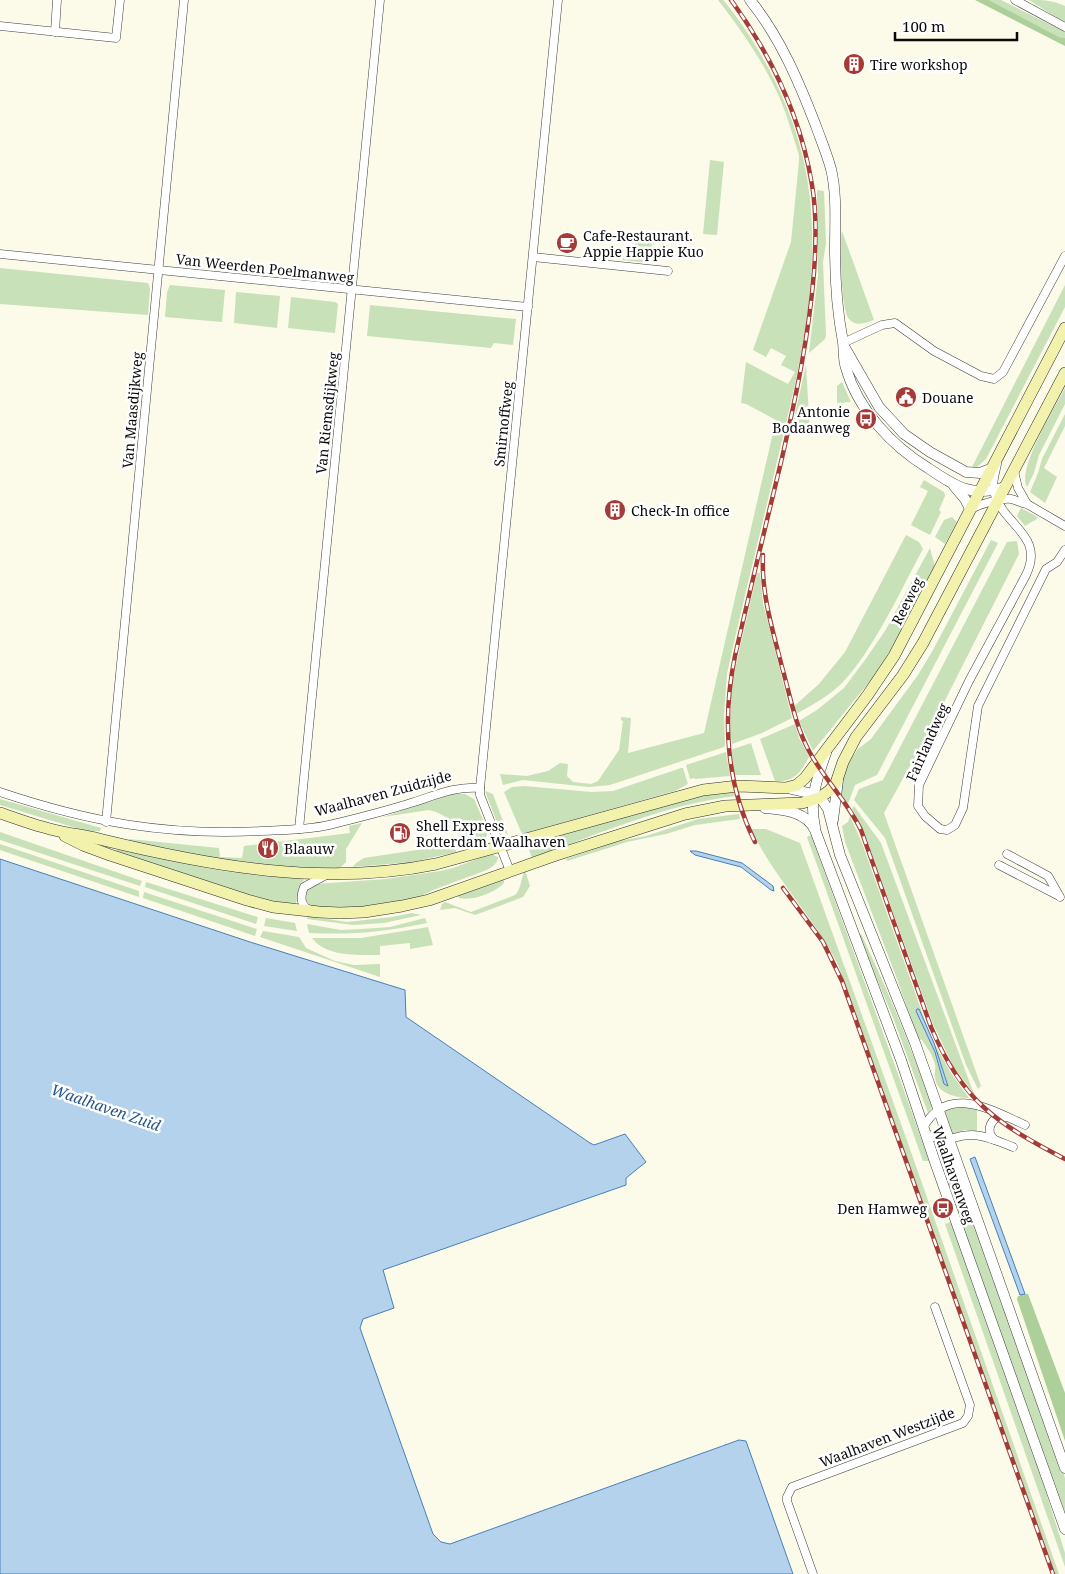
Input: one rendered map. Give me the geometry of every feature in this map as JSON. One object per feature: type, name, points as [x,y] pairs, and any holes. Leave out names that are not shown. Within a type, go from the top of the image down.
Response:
[{"type":"main road","name":"Reeweg","points":[[782,788],[797,785],[804,779],[868,696],[894,656],[1065,328]]},
{"type":"main road","name":"Reeweg","points":[[813,799],[833,787],[856,737],[903,675],[923,643],[999,493],[1014,469],[1065,373]]},
{"type":"main road","points":[[0,813],[55,830],[218,865],[272,872],[327,874],[391,871],[429,865],[692,792],[727,786],[782,788]]},
{"type":"main road","points":[[55,830],[83,845],[247,900],[286,909],[319,912],[364,912],[429,900],[556,854],[685,814],[724,806],[813,799]]},
{"type":"street","points":[[55,32],[58,0]]},
{"type":"street","points":[[0,26],[116,38],[120,0]]},
{"type":"street","name":"Van Maasdijkweg","points":[[106,822],[184,0]]},
{"type":"street","name":"Van Riemsdijkweg","points":[[299,829],[380,0]]},
{"type":"street","name":"Smirnoffweg","points":[[501,846],[480,796],[480,788],[558,0]]},
{"type":"street","points":[[750,0],[771,30],[793,70],[828,159],[834,184],[838,317],[845,368],[857,394],[877,424],[924,466],[952,483],[967,489],[999,493],[1021,504],[1027,504],[1065,526]]},
{"type":"street","points":[[1015,0],[1065,26]]},
{"type":"street","name":"Van Weerden Poelmanweg","points":[[0,254],[528,307]]},
{"type":"street","points":[[843,343],[881,325],[895,323],[926,346],[981,376],[994,379],[1001,376],[1065,256]]},
{"type":"street","points":[[533,257],[668,271]]},
{"type":"street","points":[[843,343],[878,407],[904,434],[930,452],[966,472],[980,473],[996,463]]},
{"type":"street","name":"Reeweg","points":[[996,463],[994,483],[999,493]]},
{"type":"street","points":[[1014,469],[1016,483],[1027,504]]},
{"type":"street","points":[[952,483],[965,499],[970,509],[999,493]]},
{"type":"street","points":[[990,514],[1006,513],[999,493]]},
{"type":"street","name":"Fairlandweg","points":[[1006,513],[1031,547],[1032,559],[1026,575],[969,681],[918,785],[918,806],[925,816],[940,829],[947,830],[955,825],[963,808],[978,706],[1046,569],[1057,562],[1065,550]]},
{"type":"street","name":"Reeweg","points":[[813,824],[813,799],[827,749]]},
{"type":"street","name":"Reeweg","points":[[831,815],[839,774]]},
{"type":"street","name":"Waalhaven Zuidzijde","points":[[0,792],[62,812],[106,822],[151,829],[191,832],[241,832],[299,829],[328,825],[376,813],[457,788],[480,788]]},
{"type":"street","points":[[782,788],[802,790],[813,799],[825,803],[831,815]]},
{"type":"street","points":[[724,806],[781,810],[799,814],[813,824]]},
{"type":"street","name":"Waalhavenweg","points":[[831,815],[833,831],[848,877],[912,1034],[1065,1468]]},
{"type":"street","name":"Waalhavenweg","points":[[813,824],[901,1060],[924,1131],[1065,1529]]},
{"type":"street","points":[[501,846],[510,871]]},
{"type":"street","points":[[999,865],[1060,897],[1048,876],[1007,854]]},
{"type":"street","points":[[319,912],[306,909],[302,904],[302,894],[304,888],[309,883],[327,874]]},
{"type":"street","points":[[932,1090],[941,1098],[952,1103]]},
{"type":"street","points":[[1013,1147],[980,1136],[968,1135],[950,1140],[936,1139],[924,1131],[938,1108],[952,1103],[979,1105],[1025,1125]]},
{"type":"street","points":[[995,1141],[989,1131],[992,1121],[1000,1116],[1013,1120]]},
{"type":"street","name":"Waalhaven Westzijde","points":[[813,1574],[787,1501],[792,1487],[962,1423],[968,1416],[970,1405],[935,1307]]},
{"type":"green space","points":[[718,0],[723,0],[726,3],[742,24],[770,70],[782,95],[792,120],[806,172],[812,231],[809,295],[800,359],[727,674],[724,715],[725,745],[724,747],[610,785],[589,787],[523,780],[503,785],[500,774],[527,776],[548,771],[560,763],[568,764],[567,776],[573,782],[591,784],[598,781],[619,750],[623,721],[621,717],[631,718],[628,753],[704,733],[776,420],[741,403],[746,362],[788,384],[795,372],[781,365],[786,356],[771,348],[766,357],[753,350],[791,242],[799,155],[784,107],[775,87],[744,36]]},
{"type":"green space","points":[[975,0],[989,0],[1059,37],[1065,38],[1065,46]]},
{"type":"green space","points":[[989,0],[1001,0],[1065,32],[1065,38],[1059,37]]},
{"type":"green space","points":[[1029,0],[1047,1],[1065,6],[1065,23]]},
{"type":"green space","points":[[710,160],[724,162],[717,235],[703,234]]},
{"type":"green space","points":[[817,190],[824,191],[826,243],[823,262],[826,335],[825,339],[809,353],[818,275]]},
{"type":"green space","points":[[842,231],[874,320],[864,323],[855,323],[849,319],[846,313],[841,276]]},
{"type":"green space","points":[[638,240],[652,241],[650,263],[622,260]]},
{"type":"green space","points":[[0,268],[148,283],[150,288],[148,315],[0,304]]},
{"type":"green space","points":[[170,285],[225,290],[222,322],[165,317],[167,292]]},
{"type":"green space","points":[[1065,285],[1065,307],[986,459],[977,467],[972,467]]},
{"type":"green space","points":[[236,292],[280,296],[277,328],[234,323]]},
{"type":"green space","points":[[291,297],[335,302],[338,304],[335,333],[288,328]]},
{"type":"green space","points":[[370,305],[516,319],[513,345],[494,343],[491,348],[367,336]]},
{"type":"green space","points":[[806,365],[810,433],[808,435],[791,432]]},
{"type":"green space","points":[[842,382],[851,402],[837,403],[837,386]]},
{"type":"green space","points":[[1065,388],[1065,404],[1039,455],[1034,473],[1027,487],[1025,478],[1027,466],[1038,438]]},
{"type":"green space","points":[[1065,414],[1065,426],[1044,468],[1057,477],[1045,503],[1030,492],[1042,459]]},
{"type":"green space","points":[[924,480],[944,492],[945,496],[939,510],[941,512],[930,535],[911,525],[928,491],[920,487]]},
{"type":"green space","points":[[1021,508],[1038,517],[1025,526],[1017,516]]},
{"type":"green space","points":[[952,517],[957,522],[945,544],[935,537],[944,520]]},
{"type":"green space","points":[[906,535],[919,542],[923,549],[876,636],[854,669],[837,688],[794,715],[792,708],[819,684],[845,652]]},
{"type":"green space","points":[[991,540],[998,543],[877,775],[855,785],[848,804],[840,794],[846,768],[850,760],[859,748],[871,739],[918,675]]},
{"type":"green space","points":[[1017,541],[1019,554],[933,724],[884,813],[981,1086],[978,1089],[966,1065],[885,838],[854,800],[859,789],[883,780],[1007,542]]},
{"type":"green space","points":[[930,548],[935,567],[895,643],[874,676],[813,751],[799,721],[817,710],[844,688],[885,631]]},
{"type":"green space","points":[[757,573],[760,573],[763,603],[792,718],[762,733],[732,744],[730,735],[732,683]]},
{"type":"green space","points":[[795,724],[799,738],[809,757],[803,767],[792,778],[775,781],[760,739]]},
{"type":"green space","points":[[751,743],[761,775],[735,775],[730,750]]},
{"type":"green space","points":[[726,752],[730,776],[690,779],[686,765]]},
{"type":"green space","points":[[683,768],[688,784],[675,791],[522,834],[504,792],[512,787],[524,786],[592,792],[613,791]]},
{"type":"green space","points":[[485,791],[493,794],[508,835],[498,825]]},
{"type":"green space","points":[[733,791],[735,796],[709,800],[657,813],[532,858],[527,844],[687,797]]},
{"type":"green space","points":[[453,794],[465,794],[474,799],[488,831],[485,841],[473,845],[459,828],[448,819],[429,810],[383,817]]},
{"type":"green space","points":[[0,799],[101,828],[100,831],[88,831],[76,828],[0,805]]},
{"type":"green space","points":[[854,806],[881,843],[974,1094],[953,1066],[933,1024],[866,837],[852,809]]},
{"type":"green space","points":[[739,814],[740,819],[695,825],[666,834],[627,842],[567,861],[566,859],[619,841],[646,836],[698,819]]},
{"type":"green space","points":[[850,816],[862,843],[929,1032],[919,1009],[916,1011],[935,1052],[944,1084],[948,1084],[934,1043],[951,1073],[969,1098],[947,1094],[936,1082],[933,1058],[922,1040],[918,1039],[845,842],[842,826],[848,822]]},
{"type":"green space","points":[[362,823],[346,849],[346,862],[340,868],[260,865],[129,842],[129,839],[219,848],[220,857],[242,858],[244,846],[350,833],[349,826]]},
{"type":"green space","points":[[751,829],[766,829],[800,843],[904,1132],[1059,1574],[1055,1574],[838,965],[818,930],[760,847]]},
{"type":"green space","points":[[0,832],[142,881],[140,886],[0,840]]},
{"type":"green space","points":[[811,835],[929,1161],[923,1161],[807,837]]},
{"type":"green space","points":[[443,843],[452,846],[457,852],[412,862],[353,867],[364,858],[430,848]]},
{"type":"green space","points":[[0,844],[139,891],[139,897],[0,850]]},
{"type":"green space","points":[[117,849],[231,872],[301,878],[304,880],[297,901],[293,906],[255,898],[116,852]]},
{"type":"green space","points":[[491,854],[498,857],[498,859],[487,870],[433,890],[411,901],[351,909],[310,906],[306,900],[307,890],[315,884],[386,879],[440,871]]},
{"type":"green space","points":[[525,870],[530,886],[523,897],[475,915],[455,908],[440,910],[445,902],[471,912],[515,895],[519,890]]},
{"type":"green space","points":[[504,878],[504,883],[500,887],[483,895],[464,899],[459,898],[457,895]]},
{"type":"green space","points":[[146,882],[258,917],[256,924],[145,887]]},
{"type":"green space","points":[[144,892],[257,929],[255,936],[143,898]]},
{"type":"green space","points":[[412,913],[421,915],[384,923],[353,925],[307,919],[308,916],[347,922]]},
{"type":"green space","points":[[266,918],[295,923],[297,931],[264,926]]},
{"type":"green space","points":[[425,918],[427,923],[397,929],[340,934],[309,933],[307,924],[341,930],[362,929],[390,927]]},
{"type":"green space","points":[[428,927],[433,945],[410,949],[410,943],[380,946],[380,955],[353,955],[334,952],[325,949],[312,938],[361,938]]},
{"type":"green space","points":[[263,931],[299,937],[306,948],[335,961],[354,965],[380,964],[380,977],[260,937]]},
{"type":"green space","points":[[861,934],[899,1019],[933,1106],[928,1113],[892,1015],[858,935]]},
{"type":"green space","points":[[959,1106],[977,1107],[977,1131],[965,1130],[952,1134],[944,1110]]},
{"type":"green space","points":[[954,1165],[1065,1478],[1065,1512],[942,1169]]},
{"type":"green space","points":[[951,1222],[1043,1483],[1065,1553],[1065,1567],[945,1224]]},
{"type":"green space","points":[[1028,1294],[1065,1393],[1065,1441],[1017,1299],[1018,1296]]},
{"type":"water","points":[[690,851],[742,863],[773,886],[774,891],[741,867],[695,855]]},
{"type":"water","name":"Waalhaven Zuid","points":[[0,859],[250,942],[405,990],[406,1017],[590,1143],[594,1145],[625,1134],[646,1162],[626,1178],[626,1185],[383,1270],[394,1308],[363,1319],[360,1328],[433,1534],[441,1542],[450,1544],[739,1440],[746,1441],[793,1574],[0,1574]]},
{"type":"water","points":[[919,1009],[934,1043],[948,1086],[944,1084],[935,1052],[916,1011]]},
{"type":"water","points":[[975,1157],[1025,1294],[1020,1295],[970,1159]]},
{"type":"railway","points":[[731,0],[759,43],[792,111],[807,160],[814,196],[816,239],[809,319],[792,412],[731,680],[728,727],[732,774],[745,820],[755,842]]},
{"type":"railway","points":[[763,555],[764,584],[768,612],[796,720],[809,751],[849,809],[861,830],[931,1027],[943,1052],[955,1074],[984,1107],[1019,1134],[1065,1159]]},
{"type":"railway","points":[[783,888],[823,942],[842,981],[1053,1574]]},
{"type":"place","name":"Tire workshop","points":[[854,64]]},
{"type":"place","name":"Cafe-Restaurant. Appie Happie Kuo","points":[[567,243]]},
{"type":"place","name":"Douane","points":[[906,397]]},
{"type":"place","name":"Antonie Bodaanweg","points":[[866,419]]},
{"type":"place","name":"Check-In office","points":[[615,510]]},
{"type":"place","name":"Shell Express Rotterdam Waalhaven","points":[[400,833]]},
{"type":"place","name":"Blaauw","points":[[268,848]]},
{"type":"place","name":"Den Hamweg","points":[[943,1208]]}]
